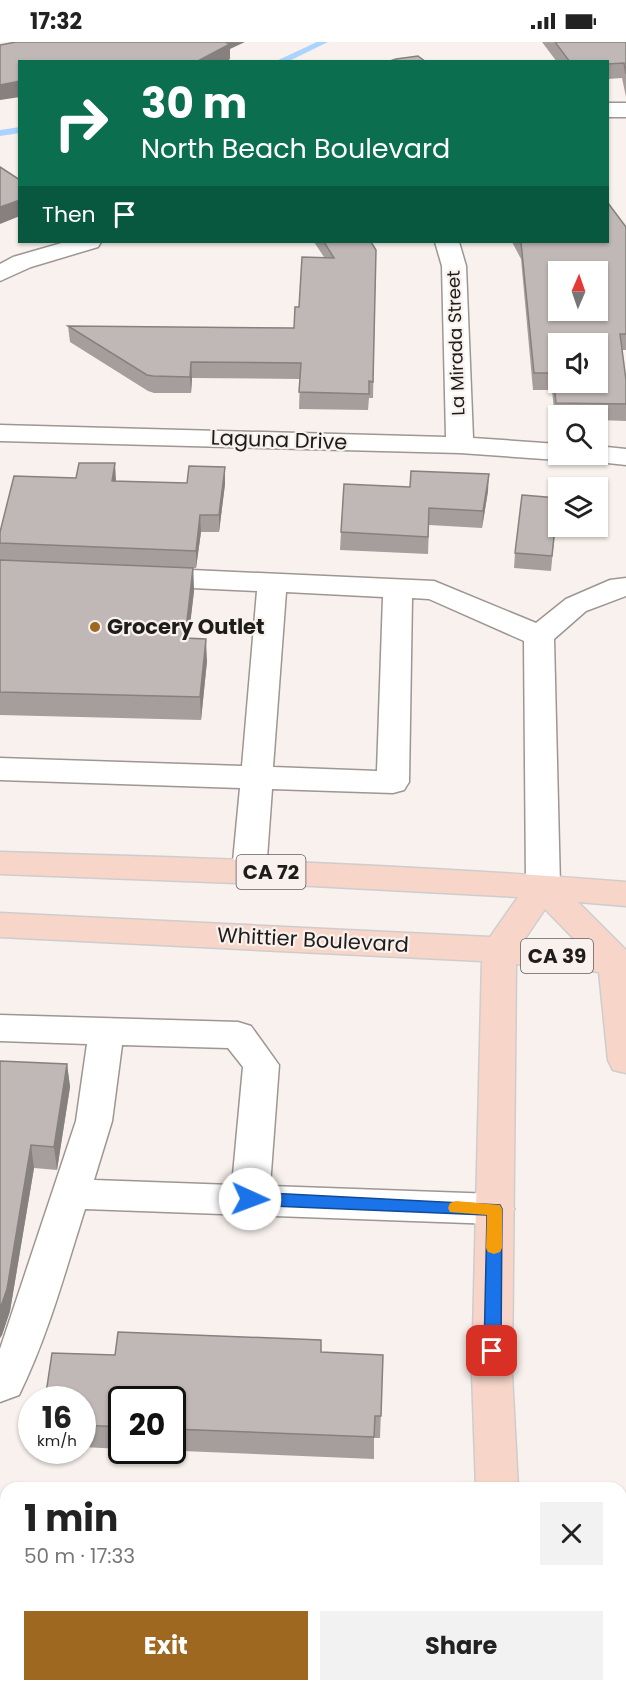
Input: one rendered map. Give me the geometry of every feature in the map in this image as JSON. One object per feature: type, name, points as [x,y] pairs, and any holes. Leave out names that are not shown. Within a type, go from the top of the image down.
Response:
[{"type":"main road","name":"CA 72","points":[[0,863],[543,886]]},
{"type":"main road","points":[[543,886],[626,894]]},
{"type":"main road","points":[[543,886],[620,962]]},
{"type":"main road","name":"CA 39","points":[[497,1482],[492,1374],[499,950],[543,886]]},
{"type":"main road","name":"Whittier Boulevard","points":[[0,925],[499,950],[620,962]]},
{"type":"main road","name":"CA 39","points":[[620,962],[626,1060]]},
{"type":"street","points":[[609,110],[626,110]]},
{"type":"street","points":[[0,274],[22,262],[86,243]]},
{"type":"street","name":"La Mirada Street","points":[[447,243],[454,266],[460,445]]},
{"type":"street","name":"Laguna Drive","points":[[0,433],[460,445],[548,451]]},
{"type":"street","points":[[608,456],[626,457]]},
{"type":"street","points":[[118,576],[434,590],[539,636]]},
{"type":"street","points":[[249,872],[272,583]]},
{"type":"street","points":[[539,636],[576,605],[620,586],[626,587]]},
{"type":"street","points":[[0,769],[393,782],[398,588]]},
{"type":"street","points":[[539,636],[543,886]]},
{"type":"street","points":[[0,1028],[238,1035],[261,1065],[250,1199]]},
{"type":"street","points":[[0,1385],[5,1383],[26,1335],[94,1121],[106,1031]]},
{"type":"street","points":[[71,1194],[495,1209]]},
{"type":"building","points":[[16,42],[225,42],[230,44],[200,60],[18,60],[18,81],[0,85],[0,45]]},
{"type":"building","points":[[555,42],[626,42],[626,74],[624,63],[609,64],[609,60],[568,60]]},
{"type":"building","points":[[418,56],[423,60],[393,60]]},
{"type":"building","points":[[0,167],[18,179],[18,201],[0,207]]},
{"type":"building","points":[[609,204],[626,227],[626,334],[620,334],[626,380],[626,404],[556,403],[555,393],[608,393],[608,333],[548,333],[548,373],[534,373],[521,243],[609,243]]},
{"type":"building","points":[[325,243],[372,243],[376,250],[373,382],[369,381],[369,394],[299,392],[301,363],[191,362],[190,377],[147,375],[68,326],[294,328],[295,307],[299,307],[302,257],[334,258]]},
{"type":"building","points":[[79,463],[115,463],[112,481],[187,483],[189,466],[225,467],[219,515],[200,515],[196,551],[0,543],[0,532],[14,476],[76,478]]},
{"type":"building","points":[[411,471],[489,474],[483,511],[429,508],[428,537],[341,532],[344,484],[410,487]]},
{"type":"building","points":[[522,495],[548,497],[548,537],[554,537],[552,556],[515,553]]},
{"type":"building","name":"Grocery Outlet","points":[[0,560],[193,568],[185,638],[206,639],[200,697],[0,692]]},
{"type":"building","points":[[0,1061],[67,1064],[54,1147],[31,1145],[7,1289],[0,1309]]},
{"type":"building","points":[[118,1332],[321,1340],[321,1352],[383,1355],[381,1416],[375,1416],[374,1437],[186,1430],[186,1386],[108,1386],[108,1426],[96,1426],[96,1386],[47,1386],[52,1353],[115,1355]]},
{"type":"waterway","points":[[283,60],[324,42]]},
{"type":"waterway","points":[[0,133],[18,130]]},
{"type":"slow traffic","points":[[456,1208],[495,1209],[494,1248]]},
{"type":"place","name":"Grocery Outlet","points":[[95,627]]},
{"type":"route","points":[[250,1199],[495,1209],[492,1351]]}]
